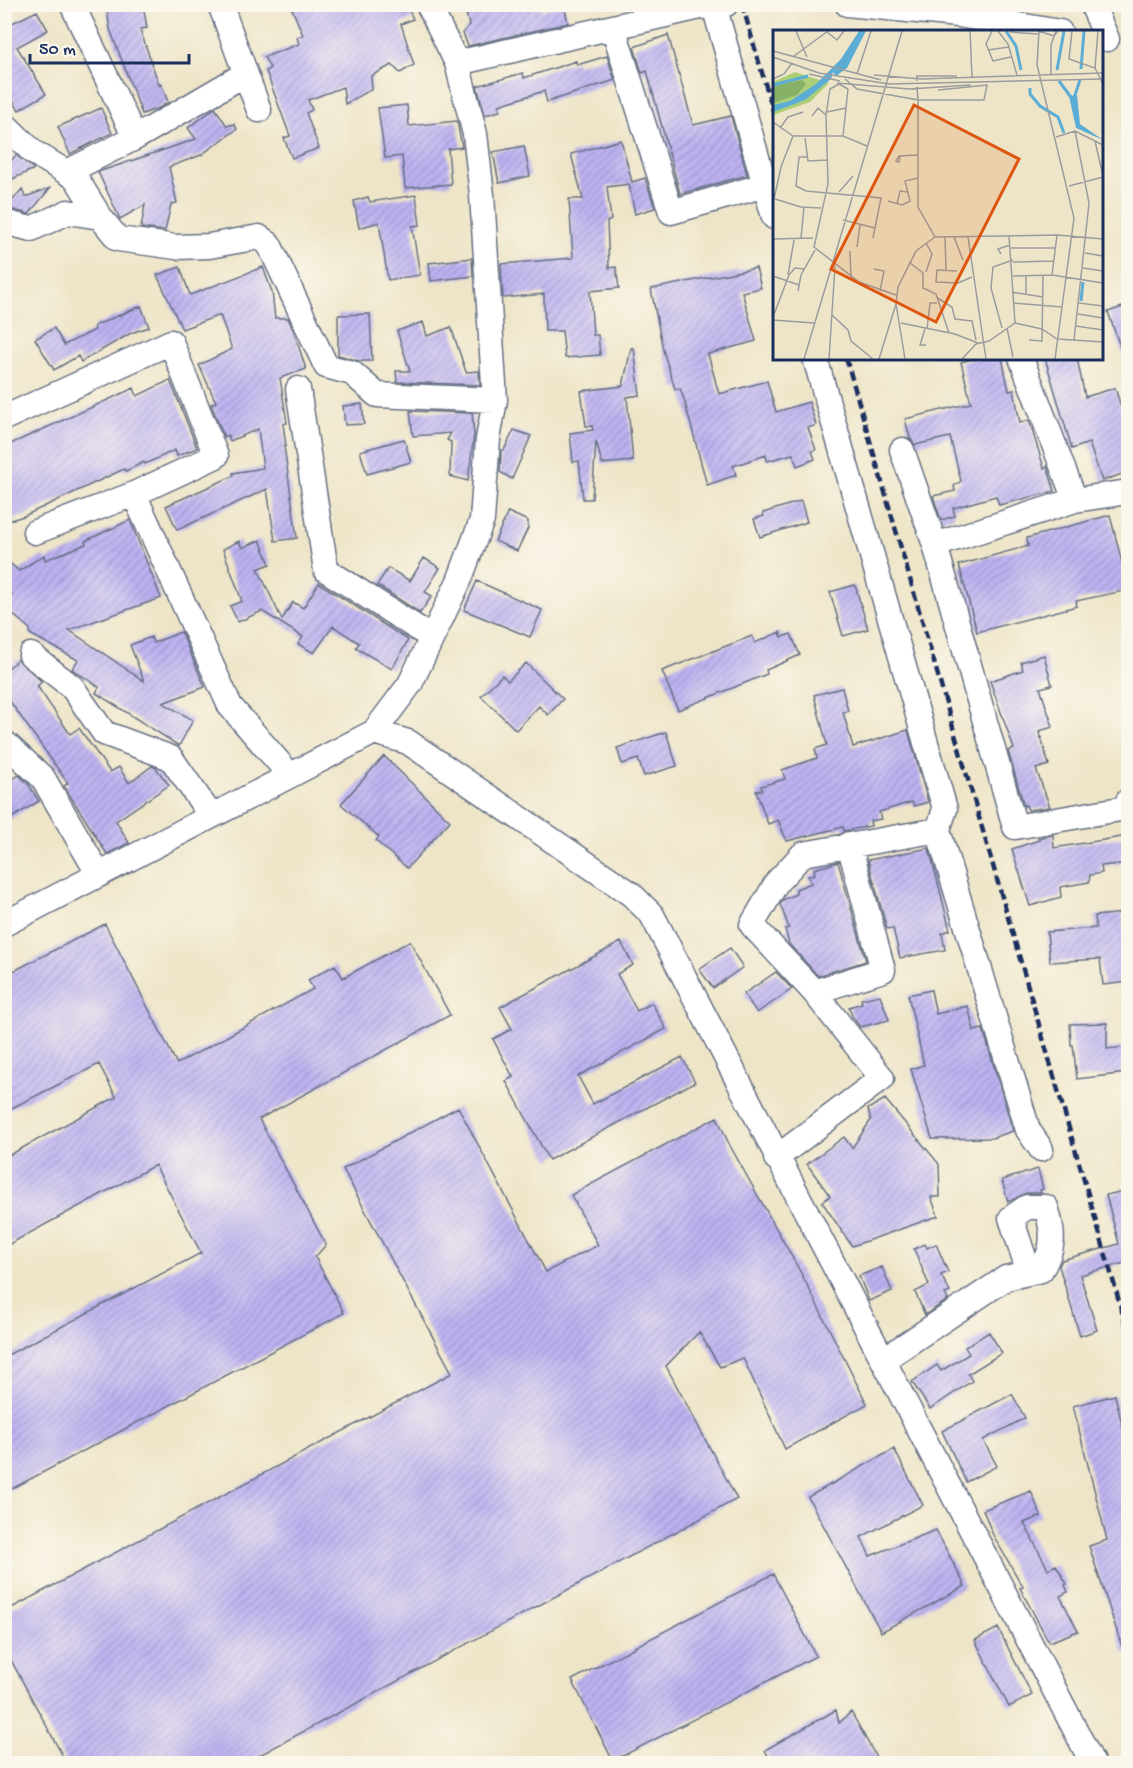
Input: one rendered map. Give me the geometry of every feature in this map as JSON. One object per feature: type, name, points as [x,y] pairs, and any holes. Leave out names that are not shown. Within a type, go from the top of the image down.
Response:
[{"type":"street","points":[[72,4],[135,138]]},
{"type":"street","points":[[220,4],[259,110]]},
{"type":"street","points":[[4,924],[289,774],[374,732],[410,684],[459,581],[482,520],[488,439],[495,400],[482,195],[475,134],[457,63],[428,4]]},
{"type":"street","points":[[847,4],[922,22],[958,15],[1048,30]]},
{"type":"street","points":[[1092,4],[1112,40]]},
{"type":"street","points":[[457,63],[720,5],[773,213]]},
{"type":"street","points":[[613,27],[671,212],[765,185]]},
{"type":"street","points":[[67,172],[135,138],[245,74]]},
{"type":"street","points":[[4,124],[33,152],[76,178],[100,218],[118,239],[176,247],[209,246],[259,237],[270,244],[326,366],[352,373],[377,395],[495,400]]},
{"type":"street","points":[[4,222],[31,229],[68,212],[100,218]]},
{"type":"street","points":[[4,418],[171,342],[216,456],[134,494],[35,532]]},
{"type":"street","points":[[816,360],[945,809],[938,830],[1028,1130],[1041,1149]]},
{"type":"street","points":[[1022,360],[1076,500]]},
{"type":"street","points":[[298,389],[326,570],[431,637]]},
{"type":"street","points":[[902,450],[935,545],[1015,827],[1126,808],[1128,801]]},
{"type":"street","points":[[935,545],[1076,500],[1128,492]]},
{"type":"street","points":[[134,494],[230,706],[289,774]]},
{"type":"street","points":[[32,655],[72,687],[104,733],[171,758],[211,816]]},
{"type":"street","points":[[374,732],[408,742],[631,894],[652,915],[776,1158],[1093,1764]]},
{"type":"street","points":[[4,742],[43,778],[99,874]]},
{"type":"street","points":[[776,1158],[882,1078],[814,992],[752,925],[777,882],[803,854],[938,830]]},
{"type":"street","points":[[814,992],[883,970],[849,844]]},
{"type":"street","points":[[883,1360],[1006,1278],[1029,1272]]},
{"type":"building","points":[[106,4],[143,4],[147,28],[140,29],[159,85],[161,84],[168,102],[159,108],[142,114],[110,29]]},
{"type":"building","points":[[290,4],[406,4],[413,19],[401,24],[414,65],[400,73],[392,65],[371,76],[372,89],[345,104],[343,87],[308,100],[312,110],[306,113],[319,148],[292,158],[284,138],[290,136],[266,71],[270,68],[264,57],[299,44],[297,37],[303,35]]},
{"type":"building","points":[[464,4],[541,4],[541,10],[564,5],[568,23],[468,46],[463,33],[469,25]]},
{"type":"building","points":[[37,11],[48,30],[17,47],[46,94],[19,110],[4,87],[4,27]]},
{"type":"building","points":[[668,35],[693,125],[731,116],[747,175],[680,194],[647,71],[642,73],[634,47]]},
{"type":"building","points":[[607,56],[615,80],[547,102],[544,91],[499,105],[500,111],[485,115],[477,86],[523,73],[524,78],[576,61],[577,65]]},
{"type":"building","points":[[407,105],[409,126],[457,121],[462,147],[448,149],[451,184],[405,188],[402,156],[385,158],[378,108]]},
{"type":"building","points":[[101,108],[112,133],[70,154],[58,127]]},
{"type":"building","points":[[215,108],[227,126],[234,124],[237,129],[201,155],[169,167],[177,203],[171,204],[165,231],[141,228],[145,205],[120,219],[98,172],[196,139],[188,128]]},
{"type":"building","points":[[621,140],[632,182],[645,178],[655,208],[635,214],[629,184],[607,187],[611,220],[607,222],[609,268],[616,267],[619,288],[590,291],[593,335],[598,335],[600,355],[565,358],[562,331],[545,331],[544,294],[503,298],[501,264],[573,258],[569,199],[583,199],[571,154]]},
{"type":"building","points":[[524,146],[530,176],[499,183],[493,152]]},
{"type":"building","points":[[16,155],[34,169],[4,183],[4,169]]},
{"type":"building","points":[[50,188],[29,214],[6,208],[22,189],[25,197]]},
{"type":"building","points":[[416,195],[420,225],[412,226],[420,275],[388,280],[379,222],[359,228],[354,201],[368,197],[370,202]]},
{"type":"building","points":[[472,258],[473,276],[431,281],[429,263]]},
{"type":"building","points":[[180,267],[190,295],[263,267],[272,292],[275,318],[288,318],[306,369],[280,378],[287,423],[283,424],[286,446],[284,446],[297,538],[275,541],[267,489],[177,530],[166,506],[233,476],[233,473],[263,468],[258,429],[230,441],[228,435],[224,437],[211,404],[216,402],[199,365],[232,349],[220,315],[182,329],[157,275]]},
{"type":"building","points":[[756,268],[761,288],[742,292],[756,341],[708,354],[719,394],[767,381],[776,412],[809,402],[816,425],[808,428],[816,450],[812,451],[815,459],[797,466],[793,454],[767,461],[766,455],[733,466],[736,475],[707,485],[684,399],[680,388],[675,389],[663,350],[651,289]]},
{"type":"building","points":[[1128,305],[1128,364],[1126,364],[1108,312]]},
{"type":"building","points":[[141,306],[149,327],[131,333],[81,362],[78,356],[54,370],[35,339],[54,328],[64,345],[95,330],[94,326]]},
{"type":"building","points":[[370,314],[372,361],[359,361],[338,355],[338,315]]},
{"type":"building","points":[[423,322],[427,336],[451,327],[466,372],[479,371],[480,385],[397,382],[396,371],[410,371],[397,331]]},
{"type":"building","points":[[631,348],[634,348],[640,395],[627,397],[633,461],[602,464],[596,441],[592,499],[583,499],[579,461],[573,462],[570,433],[593,430],[592,426],[586,426],[581,391],[623,386]]},
{"type":"building","points":[[1002,360],[1009,391],[1014,390],[1020,423],[1029,420],[1044,468],[1047,467],[1055,491],[999,505],[996,496],[953,508],[955,516],[941,520],[933,496],[955,491],[954,486],[961,481],[950,437],[915,445],[910,438],[905,419],[971,403],[961,362]]},
{"type":"building","points":[[1046,360],[1077,360],[1085,397],[1115,388],[1128,429],[1128,472],[1102,481],[1089,443],[1072,449]]},
{"type":"building","points":[[170,380],[197,448],[177,456],[175,450],[145,464],[144,462],[126,471],[124,469],[24,516],[4,522],[4,447],[134,388],[137,396]]},
{"type":"building","points":[[362,404],[364,424],[345,425],[343,406]]},
{"type":"building","points":[[410,411],[472,413],[474,435],[468,481],[450,476],[451,442],[447,440],[451,433],[413,436]]},
{"type":"building","points":[[514,430],[531,436],[512,479],[500,472],[501,450],[504,450]]},
{"type":"building","points":[[404,439],[411,462],[367,474],[360,451]]},
{"type":"building","points":[[801,501],[807,522],[760,537],[754,519],[764,516],[763,513]]},
{"type":"building","points":[[508,512],[528,521],[528,528],[517,551],[495,541]]},
{"type":"building","points":[[1110,515],[1122,563],[1127,563],[1128,590],[1076,601],[1077,606],[977,632],[959,565],[1028,546],[1027,538]]},
{"type":"building","points":[[130,520],[161,598],[69,630],[144,681],[130,645],[151,637],[153,643],[181,632],[205,687],[163,703],[193,720],[179,746],[96,693],[99,687],[72,669],[78,660],[30,634],[30,629],[4,607],[12,594],[4,588],[4,558],[19,571],[44,555],[45,560],[86,544],[85,541]]},
{"type":"building","points":[[260,540],[270,564],[258,569],[282,620],[293,602],[303,608],[319,583],[408,640],[392,669],[356,648],[359,643],[333,626],[314,653],[298,644],[303,637],[262,611],[238,622],[230,606],[242,601],[223,549],[239,541],[242,548]]},
{"type":"building","points":[[424,558],[440,568],[425,592],[432,596],[420,613],[377,585],[388,568],[410,581]]},
{"type":"building","points":[[477,581],[542,610],[530,637],[464,610]]},
{"type":"building","points":[[855,585],[868,629],[843,636],[830,592]]},
{"type":"building","points":[[780,632],[782,637],[791,634],[800,655],[766,670],[767,674],[678,710],[662,671],[752,636],[755,643]]},
{"type":"building","points":[[1044,655],[1052,685],[1040,688],[1053,727],[1039,731],[1049,765],[1036,769],[1050,807],[1028,810],[1026,805],[1024,806],[1008,751],[1014,749],[990,681],[1023,670],[1021,662]]},
{"type":"building","points":[[18,659],[42,682],[37,686],[70,734],[79,728],[110,772],[119,767],[129,783],[152,766],[169,785],[116,821],[129,843],[107,854],[64,786],[68,783],[4,693],[4,672]]},
{"type":"building","points":[[526,663],[563,699],[548,715],[539,706],[516,730],[481,696],[502,675],[508,681]]},
{"type":"building","points":[[842,688],[848,711],[843,712],[853,747],[908,730],[928,802],[914,806],[912,802],[879,812],[881,819],[870,821],[871,826],[844,831],[843,827],[787,841],[778,820],[768,824],[756,791],[762,790],[761,786],[785,779],[782,770],[817,758],[815,749],[827,745],[814,695]]},
{"type":"building","points":[[666,732],[677,766],[644,776],[638,759],[622,764],[617,748]]},
{"type":"building","points":[[384,756],[450,821],[407,868],[376,841],[379,837],[341,804]]},
{"type":"building","points":[[19,775],[29,785],[39,801],[4,823],[4,785]]},
{"type":"building","points":[[1053,835],[1054,848],[1128,836],[1128,863],[1101,866],[1102,873],[1090,875],[1089,882],[1060,887],[1061,897],[1030,906],[1012,849],[1039,840],[1038,838]]},
{"type":"building","points":[[929,848],[950,930],[942,933],[945,950],[900,958],[893,928],[887,929],[868,860]]},
{"type":"building","points":[[838,862],[866,961],[818,976],[789,944],[785,929],[789,928],[780,904],[784,899],[796,894],[796,889],[811,883],[808,876],[815,874],[814,869]]},
{"type":"building","points":[[1123,913],[1128,982],[1103,985],[1100,959],[1050,962],[1047,932],[1096,928],[1095,916]]},
{"type":"building","points":[[105,924],[177,1064],[313,989],[308,980],[335,965],[343,978],[410,941],[450,1015],[259,1119],[326,1245],[315,1257],[344,1313],[4,1493],[4,1357],[201,1253],[155,1165],[4,1247],[4,1158],[116,1097],[99,1064],[4,1112],[4,976]]},
{"type":"building","points":[[621,942],[633,965],[617,974],[637,1011],[652,1003],[666,1029],[578,1076],[593,1104],[682,1057],[695,1082],[549,1160],[506,1081],[513,1077],[493,1039],[512,1029],[500,1007]]},
{"type":"building","points":[[730,948],[743,967],[713,988],[699,969]]},
{"type":"building","points":[[776,972],[792,989],[757,1013],[744,994]]},
{"type":"building","points":[[931,990],[936,1014],[968,1006],[974,1031],[983,1029],[1013,1131],[992,1138],[932,1139],[911,1069],[924,1065],[908,995]]},
{"type":"building","points":[[880,995],[889,1020],[860,1027],[849,1007],[862,1003],[861,999]]},
{"type":"building","points":[[1107,1023],[1107,1049],[1124,1047],[1127,1073],[1077,1079],[1070,1024]]},
{"type":"building","points":[[885,1099],[939,1164],[940,1197],[931,1197],[938,1216],[852,1246],[822,1202],[830,1196],[807,1164],[844,1137],[852,1148],[871,1120],[868,1109]]},
{"type":"building","points":[[458,1107],[546,1272],[598,1245],[571,1195],[717,1117],[729,1144],[801,1273],[867,1404],[785,1449],[743,1358],[720,1367],[699,1332],[666,1366],[737,1499],[243,1764],[67,1764],[4,1647],[4,1612],[452,1373],[343,1169]]},
{"type":"building","points":[[1038,1169],[1043,1189],[1040,1190],[1041,1193],[1026,1193],[1008,1202],[1002,1180]]},
{"type":"building","points":[[1128,1190],[1128,1262],[1080,1275],[1097,1330],[1080,1336],[1059,1266],[1062,1260],[1119,1244],[1106,1195]]},
{"type":"building","points":[[925,1244],[927,1248],[936,1244],[948,1272],[941,1275],[950,1292],[945,1294],[948,1300],[925,1315],[915,1292],[929,1285],[914,1249]]},
{"type":"building","points":[[882,1267],[892,1291],[869,1301],[859,1276]]},
{"type":"building","points":[[989,1332],[1002,1353],[968,1374],[972,1381],[930,1409],[912,1382],[937,1365],[941,1371],[969,1354],[965,1347]]},
{"type":"building","points":[[1012,1394],[1025,1418],[983,1440],[997,1466],[966,1482],[942,1431]]},
{"type":"building","points":[[1115,1395],[1128,1449],[1128,1652],[1124,1653],[1089,1546],[1107,1540],[1073,1406]]},
{"type":"building","points":[[894,1449],[923,1505],[861,1537],[870,1556],[936,1530],[965,1586],[881,1632],[808,1497]]},
{"type":"building","points":[[1031,1491],[1041,1516],[1024,1523],[1048,1569],[1056,1565],[1067,1584],[1065,1585],[1068,1592],[1060,1596],[1078,1631],[1049,1642],[1020,1588],[1023,1587],[993,1535],[983,1510]]},
{"type":"building","points":[[773,1574],[816,1656],[613,1761],[572,1680]]},
{"type":"building","points":[[998,1628],[1032,1695],[1009,1707],[975,1640]]},
{"type":"building","points":[[836,1710],[839,1723],[851,1712],[880,1764],[772,1764],[765,1750]]},
{"type":"railway","points":[[742,4],[773,111]]},
{"type":"railway","points":[[847,360],[1128,1332]]}]
